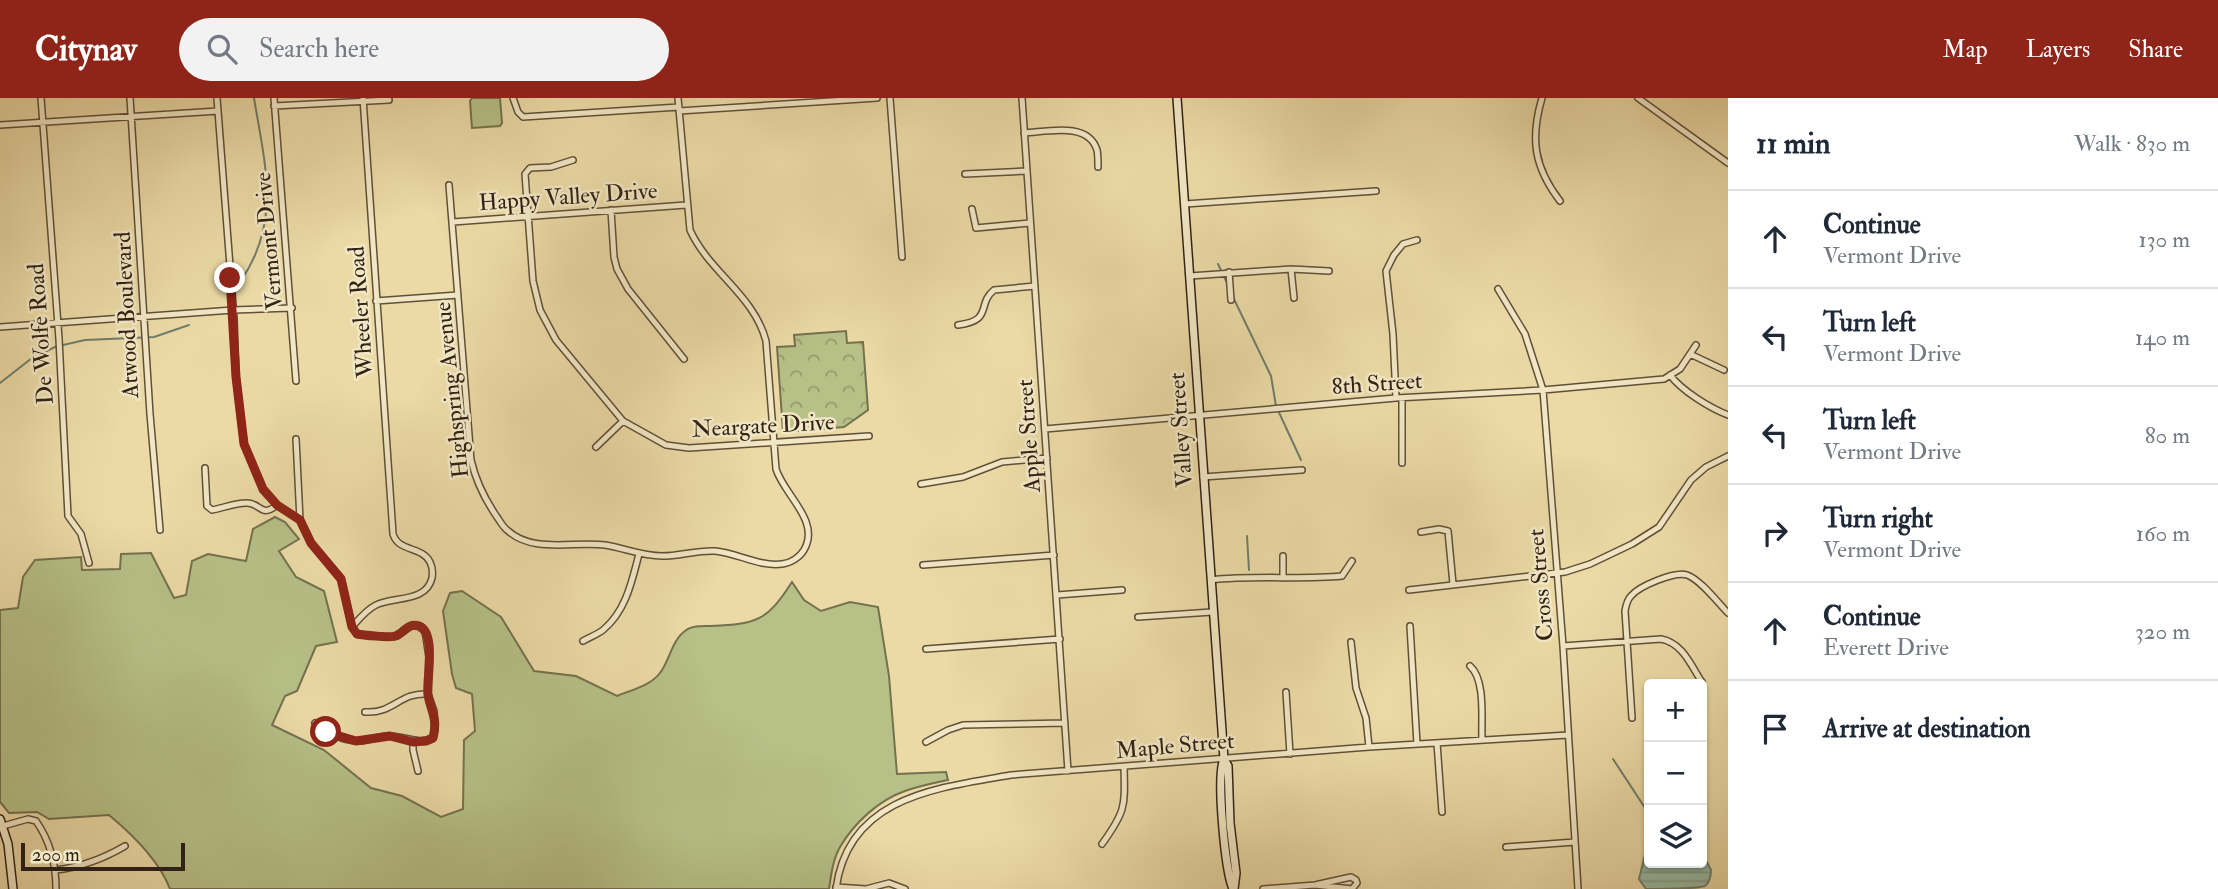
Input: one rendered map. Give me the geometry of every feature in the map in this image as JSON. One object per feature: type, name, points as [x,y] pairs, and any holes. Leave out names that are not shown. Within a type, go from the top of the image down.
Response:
[{"type":"street","name":"De Wolfe Road","points":[[41,98],[60,352],[68,516],[81,534],[89,563]]},
{"type":"street","name":"Atwood Boulevard","points":[[130,98],[160,530]]},
{"type":"street","points":[[217,98],[236,377],[244,444],[263,489],[277,505],[300,520]]},
{"type":"street","name":"Vermont Drive","points":[[274,98],[296,381]]},
{"type":"street","points":[[513,98],[523,117],[877,98]]},
{"type":"street","points":[[678,98],[688,221],[694,238],[750,306],[763,332],[767,351],[774,443]]},
{"type":"street","points":[[890,98],[902,257]]},
{"type":"street","name":"Apple Street","points":[[1022,98],[1068,771]]},
{"type":"street","name":"Valley Street","points":[[1177,98],[1224,759],[1220,767],[1222,810],[1227,874],[1233,889]]},
{"type":"street","points":[[1542,98],[1535,135],[1538,162],[1545,181],[1560,201]]},
{"type":"street","points":[[1638,98],[1728,163]]},
{"type":"street","points":[[274,106],[363,99],[388,100]]},
{"type":"street","name":"Wheeler Road","points":[[352,627],[372,606],[422,593],[430,584],[433,570],[429,559],[419,551],[403,547],[394,540],[391,524],[363,99]]},
{"type":"street","points":[[0,125],[218,111]]},
{"type":"street","points":[[1024,133],[1070,130],[1080,132],[1090,138],[1097,149],[1098,167]]},
{"type":"street","points":[[573,160],[551,167],[530,168],[525,174],[527,216],[533,281],[540,310],[556,340],[623,421],[596,447]]},
{"type":"street","points":[[965,174],[1027,171]]},
{"type":"street","name":"Highspring Avenue","points":[[449,185],[471,460],[483,497],[507,530],[527,540],[547,545],[607,545],[639,554],[662,556],[713,551],[782,564],[797,559],[804,550],[808,534],[807,522],[780,481],[774,443]]},
{"type":"street","points":[[1185,204],[1376,191]]},
{"type":"street","name":"Happy Valley Drive","points":[[453,222],[686,205]]},
{"type":"street","points":[[972,209],[975,228],[1030,223]]},
{"type":"street","points":[[611,211],[617,270],[628,289],[684,359]]},
{"type":"street","points":[[1402,463],[1399,398],[1386,271],[1403,244],[1417,240]]},
{"type":"street","points":[[1190,276],[1291,269],[1329,271]]},
{"type":"street","points":[[1291,269],[1294,298]]},
{"type":"street","points":[[1229,272],[1231,300]]},
{"type":"street","points":[[958,326],[978,320],[990,293],[994,290],[1035,286]]},
{"type":"street","name":"Cross Street","points":[[1499,289],[1525,334],[1543,390],[1578,889]]},
{"type":"street","points":[[376,301],[458,295]]},
{"type":"street","points":[[0,327],[292,308]]},
{"type":"street","points":[[1696,345],[1680,369],[1670,375],[1704,402],[1728,415]]},
{"type":"street","points":[[1690,354],[1724,370]]},
{"type":"street","name":"8th Street","points":[[1045,429],[1399,398],[1543,390],[1664,379],[1670,375]]},
{"type":"street","name":"Neargate Drive","points":[[623,421],[666,445],[689,448],[869,436]]},
{"type":"street","points":[[296,439],[300,520],[311,543],[341,579],[352,627],[357,634],[369,636],[397,636],[411,626],[418,626],[425,631],[429,657],[428,694],[436,728],[433,738],[426,741],[413,742],[390,736],[356,741],[326,732],[315,723]]},
{"type":"street","points":[[1409,590],[1557,572],[1590,564],[1652,532],[1664,521],[1691,480],[1706,467],[1728,456]]},
{"type":"street","points":[[921,484],[963,477],[1002,462],[1047,458]]},
{"type":"street","points":[[205,468],[207,506],[212,510],[246,503],[266,511],[277,505]]},
{"type":"street","points":[[1203,477],[1302,470]]},
{"type":"street","points":[[1421,532],[1439,529],[1448,531],[1453,583]]},
{"type":"street","points":[[583,641],[603,630],[619,611],[631,587],[639,554]]},
{"type":"street","points":[[923,565],[1054,555]]},
{"type":"street","points":[[1283,556],[1283,578]]},
{"type":"street","points":[[1211,580],[1342,576],[1352,561]]},
{"type":"street","points":[[1632,719],[1625,611],[1629,598],[1638,590],[1681,574],[1692,577],[1728,613]]},
{"type":"street","points":[[1057,595],[1122,590]]},
{"type":"street","points":[[1138,617],[1212,612]]},
{"type":"street","points":[[1410,626],[1417,744]]},
{"type":"street","points":[[926,649],[1060,639]]},
{"type":"street","points":[[1563,646],[1661,639],[1669,641],[1682,651],[1700,679]]},
{"type":"street","points":[[1351,642],[1356,688],[1366,718],[1369,747]]},
{"type":"street","points":[[1470,666],[1477,672],[1480,686],[1482,740]]},
{"type":"street","points":[[1286,692],[1290,754]]},
{"type":"street","points":[[365,712],[379,713],[407,696],[428,694]]},
{"type":"street","points":[[926,742],[963,725],[1065,723]]},
{"type":"street","name":"Maple Street","points":[[836,888],[843,860],[854,837],[868,821],[888,807],[955,785],[1011,775],[1369,747],[1568,735]]},
{"type":"street","points":[[413,742],[418,771]]},
{"type":"street","points":[[1437,743],[1442,812]]},
{"type":"street","points":[[1102,844],[1125,806],[1124,767]]},
{"type":"street","points":[[13,889],[2,822],[28,819],[36,821],[44,832],[56,870],[56,889]]},
{"type":"street","points":[[1506,847],[1575,842]]},
{"type":"street","points":[[56,870],[77,867],[112,854],[125,846]]},
{"type":"street","points":[[1264,889],[1315,885],[1351,877],[1357,883],[1352,889],[1315,885]]},
{"type":"street","points":[[836,888],[866,888],[889,883],[905,889]]},
{"type":"green space","points":[[472,98],[500,98],[500,126],[472,128]]},
{"type":"green space","points":[[846,331],[847,343],[863,342],[868,410],[844,427],[783,432],[777,347],[795,346],[794,335]]},
{"type":"green space","points":[[275,517],[285,522],[299,539],[279,551],[296,577],[324,591],[337,642],[316,646],[297,691],[285,696],[272,725],[324,750],[371,788],[402,796],[441,817],[463,809],[464,740],[475,731],[472,694],[456,688],[452,674],[443,611],[450,593],[462,591],[501,617],[534,671],[576,676],[617,696],[656,677],[677,640],[688,629],[740,624],[759,618],[768,613],[792,582],[804,600],[821,611],[850,602],[878,607],[889,676],[897,774],[946,772],[948,780],[895,795],[868,813],[852,829],[840,847],[829,889],[170,889],[159,868],[144,849],[109,815],[49,819],[37,812],[9,813],[0,802],[0,610],[18,608],[23,577],[35,560],[81,557],[82,570],[120,569],[121,554],[151,553],[174,598],[186,595],[192,561],[208,554],[246,561],[253,529]]},
{"type":"shaded area","points":[[1644,858],[1644,868],[1707,868],[1707,862],[1711,870],[1710,879],[1705,886],[1693,888],[1646,889],[1639,879]]},
{"type":"waterway","points":[[240,282],[253,260],[266,215],[265,170],[254,98]]},
{"type":"waterway","points":[[1218,264],[1228,285]]},
{"type":"waterway","points":[[1233,297],[1271,376],[1276,406],[1301,460]]},
{"type":"waterway","points":[[63,345],[85,340],[154,337],[189,325]]},
{"type":"waterway","points":[[0,383],[32,358],[57,346]]},
{"type":"waterway","points":[[1247,536],[1249,570]]},
{"type":"waterway","points":[[1613,759],[1644,806]]},
{"type":"route","points":[[230,278],[236,377],[244,444],[263,489],[277,505],[300,520],[311,543],[332,565],[344,584],[352,627],[357,634],[391,637],[411,626],[418,626],[425,631],[428,641],[428,694],[436,728],[433,738],[413,742],[390,736],[356,741],[326,732]]}]
